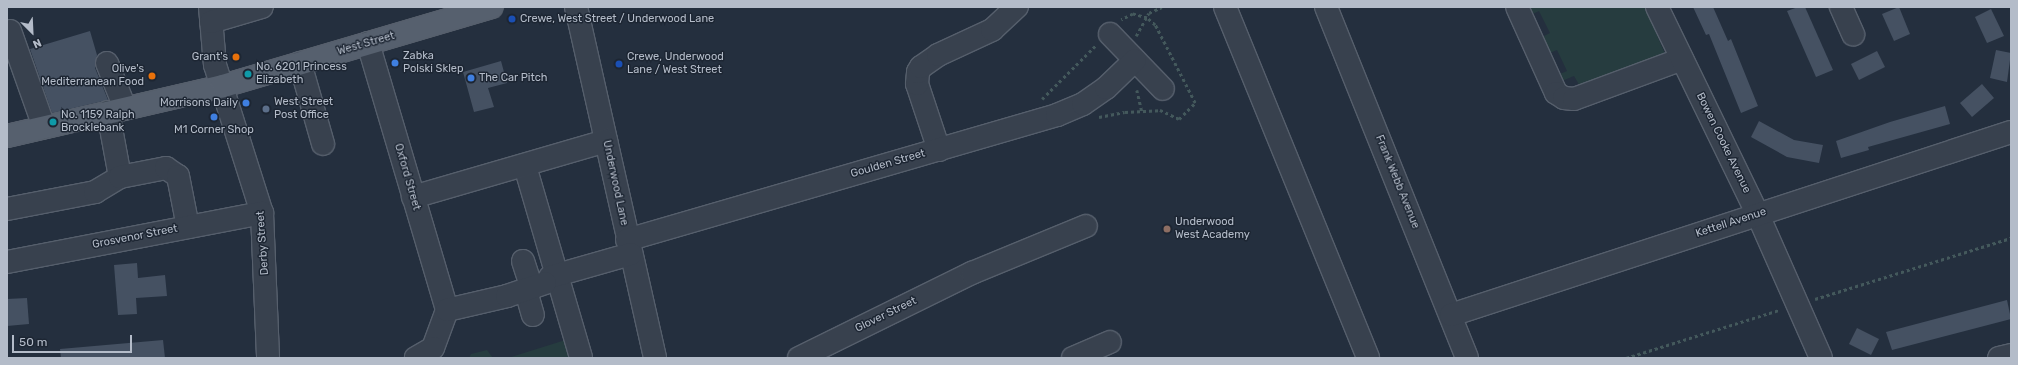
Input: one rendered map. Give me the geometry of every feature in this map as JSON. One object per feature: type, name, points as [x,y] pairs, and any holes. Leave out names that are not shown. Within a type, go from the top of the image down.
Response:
[{"type":"main road","name":"West Street","points":[[7,136],[223,86],[492,7]]},
{"type":"street","points":[[211,14],[262,7]]},
{"type":"street","name":"Underwood Lane","points":[[576,7],[655,358]]},
{"type":"street","points":[[939,150],[917,84],[918,72],[921,66],[938,55],[992,30],[1017,7]]},
{"type":"street","points":[[1225,7],[1368,358]]},
{"type":"street","name":"Frank Webb Avenue","points":[[1326,7],[1467,358]]},
{"type":"street","points":[[1517,7],[1556,93],[1564,98],[1574,99],[1682,59]]},
{"type":"street","name":"Bowen Cooke Avenue","points":[[1657,7],[1758,214],[1822,358]]},
{"type":"street","points":[[1841,7],[1853,34]]},
{"type":"street","name":"Derby Street","points":[[211,14],[215,65],[223,86],[262,213],[268,358]]},
{"type":"street","points":[[10,31],[44,127]]},
{"type":"street","points":[[1108,34],[1163,89]]},
{"type":"street","name":"Oxford Street","points":[[368,43],[447,310]]},
{"type":"street","name":"Goulden Street","points":[[536,285],[629,247],[939,150],[1057,115],[1083,104],[1106,88],[1131,56]]},
{"type":"street","points":[[108,63],[116,110],[120,177]]},
{"type":"street","points":[[300,63],[323,144]]},
{"type":"street","name":"Kettell Avenue","points":[[1451,315],[2011,132]]},
{"type":"street","points":[[413,197],[525,166],[606,141]]},
{"type":"street","points":[[525,166],[536,285],[533,315]]},
{"type":"street","points":[[7,209],[94,192],[120,177],[166,168],[178,176],[188,226]]},
{"type":"street","name":"Grosvenor Street","points":[[7,262],[262,213]]},
{"type":"street","name":"Glover Street","points":[[799,358],[972,273],[1086,226]]},
{"type":"street","points":[[524,261],[536,285],[581,358]]},
{"type":"street","points":[[416,358],[433,348],[447,310],[536,285]]},
{"type":"street","points":[[1073,358],[1110,342]]},
{"type":"street","points":[[1999,358],[2011,355]]},
{"type":"path","points":[[1131,56],[1149,13],[1162,7]]},
{"type":"path","points":[[1040,101],[1056,87],[1108,34],[1133,14],[1146,18]]},
{"type":"path","points":[[1626,358],[2011,238]]},
{"type":"green space","points":[[1522,7],[1645,7],[1665,54],[1581,88],[1574,76],[1557,83],[1555,76],[1567,71],[1557,50],[1545,55],[1538,39],[1550,33],[1539,11],[1526,17]]},
{"type":"green space","points":[[575,337],[581,358],[508,358]]},
{"type":"green space","points":[[487,350],[493,358],[469,358],[471,354]]},
{"type":"building","points":[[1693,7],[1713,7],[1728,41],[1731,39],[1758,106],[1741,113],[1709,34],[1706,35]]},
{"type":"building","points":[[1798,7],[1805,7],[1833,70],[1816,77],[1787,11]]},
{"type":"building","points":[[1899,7],[1910,34],[1894,41],[1882,14]]},
{"type":"building","points":[[1991,9],[2004,36],[1987,43],[1975,17]]},
{"type":"building","points":[[90,31],[97,55],[95,68],[108,100],[52,113],[30,49]]},
{"type":"building","points":[[1996,50],[2011,53],[2007,82],[1990,78]]},
{"type":"building","points":[[1877,51],[1885,67],[1859,80],[1851,64]]},
{"type":"building","points":[[501,61],[507,83],[488,88],[494,107],[474,112],[463,72]]},
{"type":"building","points":[[1982,84],[1994,98],[1972,117],[1960,103]]},
{"type":"building","points":[[1945,106],[1950,124],[1868,147],[1869,150],[1841,158],[1836,141],[1890,122]]},
{"type":"building","points":[[1759,121],[1794,140],[1823,145],[1819,163],[1787,157],[1751,137]]},
{"type":"building","points":[[137,263],[138,278],[165,275],[167,296],[136,298],[137,314],[118,315],[114,265]]},
{"type":"building","points":[[27,298],[29,324],[7,326],[7,299]]},
{"type":"building","points":[[2007,300],[2011,319],[1892,350],[1886,332]]},
{"type":"building","points":[[1857,328],[1879,339],[1871,355],[1849,344]]},
{"type":"building","points":[[163,340],[165,358],[61,358],[60,349]]},
{"type":"place","name":"Crewe, West Street / Underwood Lane","points":[[512,19]]},
{"type":"place","name":"Grant's","points":[[236,57]]},
{"type":"place","name":"Zabka Polski Sklep","points":[[395,63]]},
{"type":"place","name":"Crewe, Underwood Lane / West Street","points":[[619,64]]},
{"type":"place","name":"No. 6201 Princess Elizabeth","points":[[248,74]]},
{"type":"place","name":"Olive's Mediterranean Food","points":[[152,76]]},
{"type":"place","name":"The Car Pitch","points":[[471,78]]},
{"type":"place","name":"Morrisons Daily","points":[[246,103]]},
{"type":"place","name":"West Street Post Office","points":[[266,109]]},
{"type":"place","name":"M1 Corner Shop","points":[[214,117]]},
{"type":"place","name":"No. 1159 Ralph Brocklebank","points":[[53,122]]},
{"type":"place","name":"Underwood West Academy","points":[[1167,229]]}]
